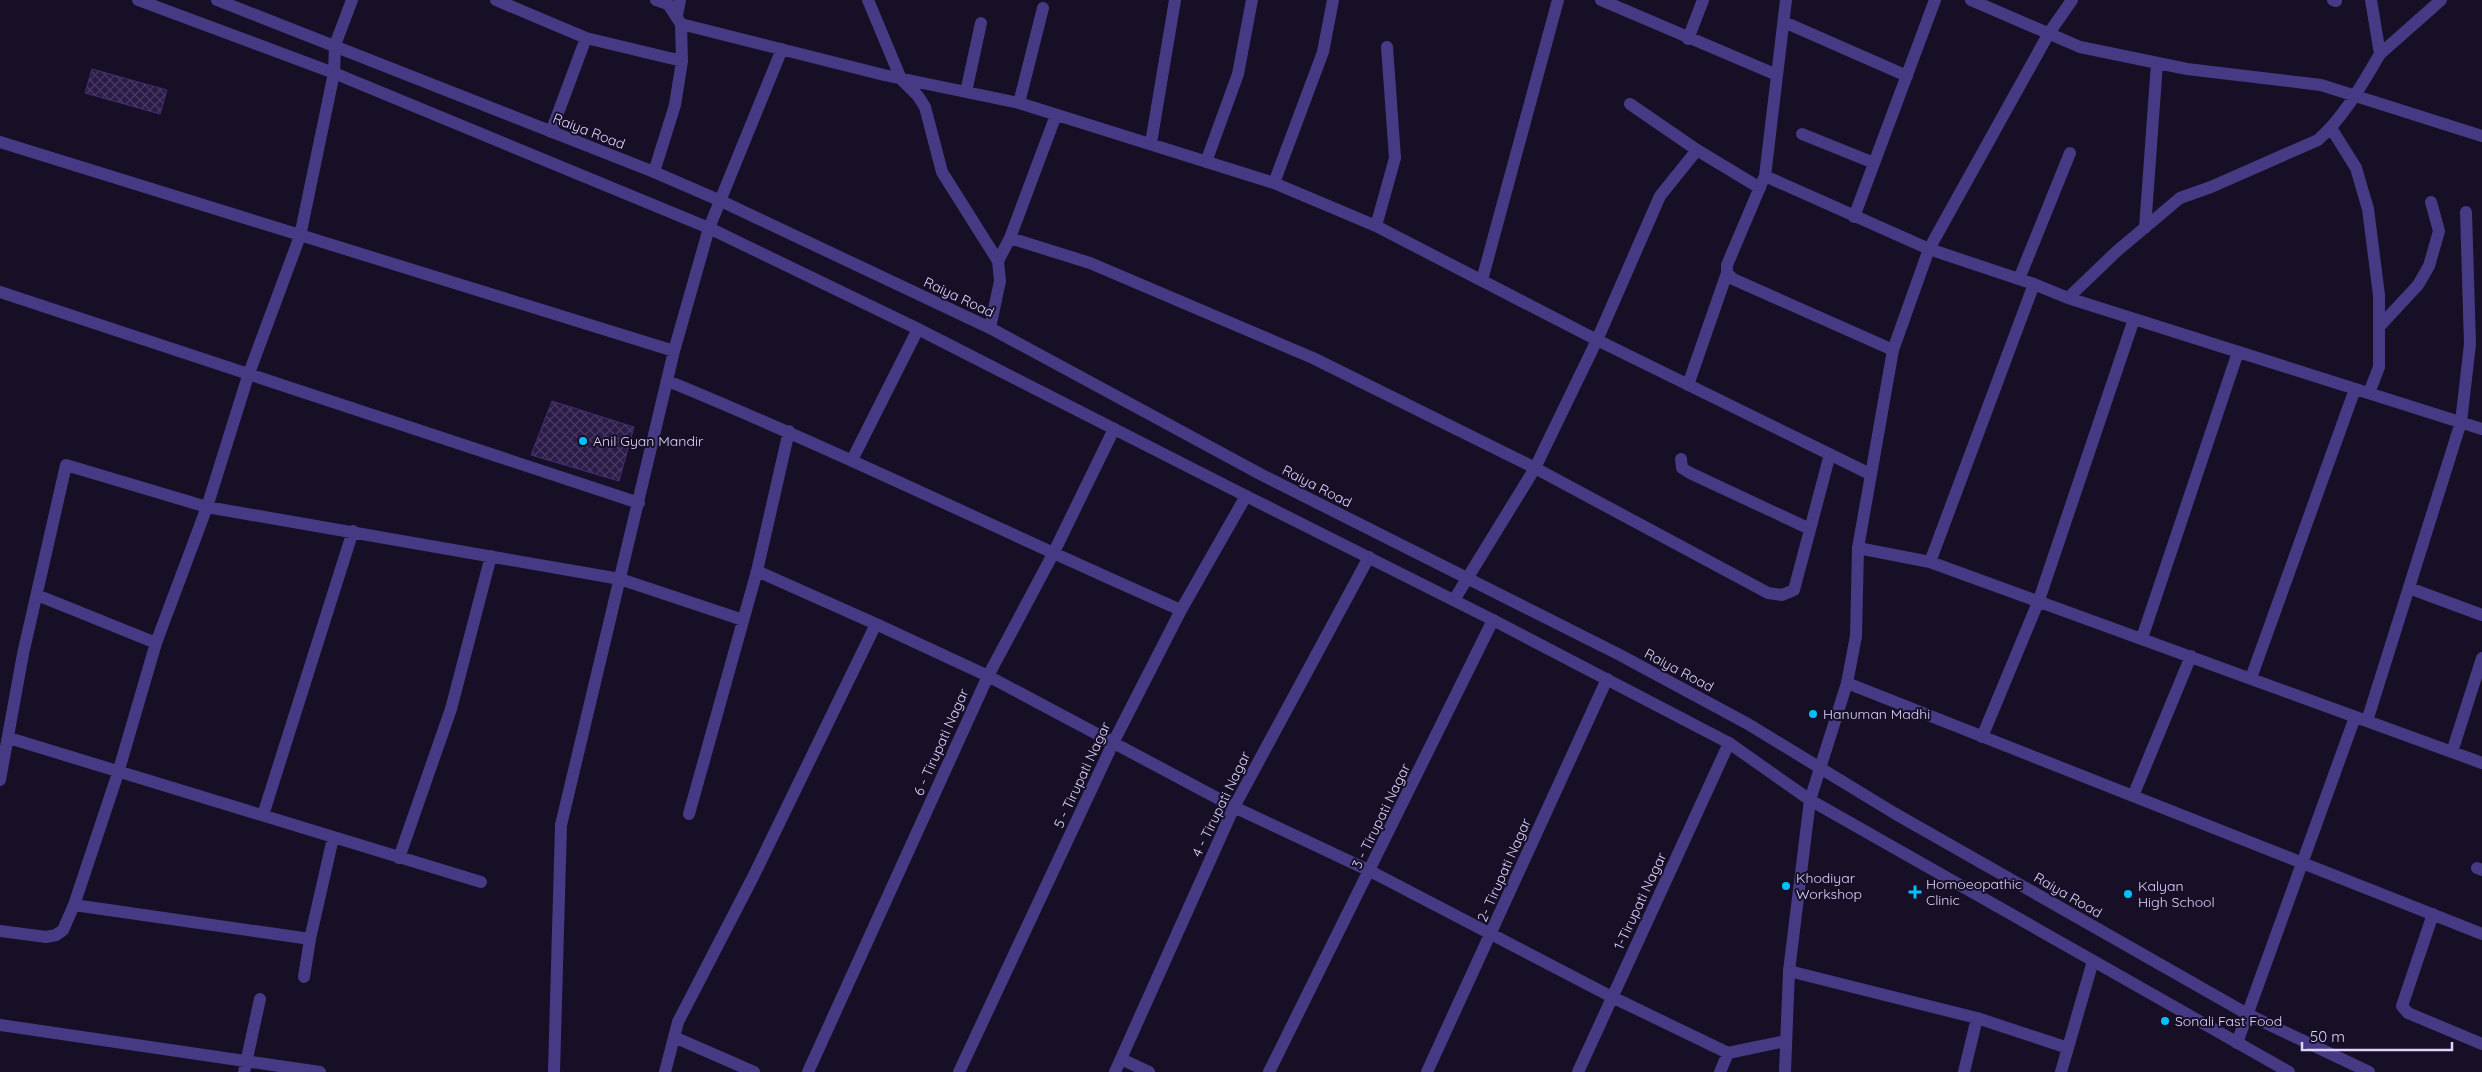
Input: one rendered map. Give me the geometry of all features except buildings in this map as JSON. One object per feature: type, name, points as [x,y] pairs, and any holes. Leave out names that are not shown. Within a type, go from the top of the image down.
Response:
[{"type":"street","points":[[138,0],[334,74],[709,228],[918,329],[1454,600],[1729,743],[1810,800],[2281,1070]]},
{"type":"street","name":"Raiya Road","points":[[220,0],[654,172],[721,201],[990,328],[1253,470],[1628,659],[1748,724],[1894,813],[2249,1015],[2369,1072]]},
{"type":"street","points":[[0,932],[46,936],[56,935],[63,930],[74,905],[118,773],[156,643],[207,507],[248,376],[300,236],[334,74],[335,45],[352,0]]},
{"type":"street","points":[[496,0],[586,38],[682,62]]},
{"type":"street","points":[[656,0],[668,4],[679,19],[782,49],[901,79],[1019,103],[1274,182],[1376,226],[1596,340],[1870,474]]},
{"type":"street","points":[[654,172],[675,105],[682,62],[679,19],[680,0]]},
{"type":"street","points":[[868,0],[901,79],[925,106],[942,172],[998,262],[1000,281],[990,328]]},
{"type":"street","points":[[1151,143],[1175,0]]},
{"type":"street","points":[[1206,162],[1238,74],[1252,0]]},
{"type":"street","points":[[1274,182],[1323,52],[1333,0]]},
{"type":"street","points":[[1482,280],[1558,0]]},
{"type":"street","points":[[1601,0],[1777,75]]},
{"type":"street","points":[[1688,38],[1703,0]]},
{"type":"street","points":[[1688,384],[1727,273],[1727,265],[1765,176],[1786,0]]},
{"type":"street","points":[[1854,217],[1935,0]]},
{"type":"street","points":[[1971,0],[2080,47],[2187,69],[2321,85],[2482,136]]},
{"type":"street","points":[[1784,1072],[1789,971],[1810,800],[1847,683],[1856,636],[1858,548],[1893,350],[1929,249],[2049,33],[2072,0]]},
{"type":"street","points":[[2371,0],[2380,54]]},
{"type":"street","points":[[2068,298],[2180,198],[2211,187],[2318,140],[2331,128],[2355,95],[2380,54],[2441,0]]},
{"type":"street","points":[[1019,103],[1043,8]]},
{"type":"street","points":[[1784,22],[1907,76]]},
{"type":"street","points":[[966,92],[981,23]]},
{"type":"street","points":[[551,132],[586,38]]},
{"type":"street","points":[[1376,226],[1394,158],[1387,48]]},
{"type":"street","points":[[554,1072],[561,825],[674,351],[709,228],[782,49]]},
{"type":"street","points":[[2145,228],[2156,63]]},
{"type":"street","points":[[1630,104],[1697,150],[1760,188]]},
{"type":"street","points":[[998,262],[1010,238],[1056,115]]},
{"type":"street","points":[[2331,128],[2356,168],[2368,209],[2379,295],[2379,367],[2369,393]]},
{"type":"street","points":[[1802,134],[1874,163]]},
{"type":"street","points":[[0,142],[674,351]]},
{"type":"street","points":[[1454,600],[1535,468],[1596,340],[1660,196],[1697,150]]},
{"type":"street","points":[[2019,279],[2070,153]]},
{"type":"street","points":[[1765,176],[1929,249],[2034,284],[2068,298],[2482,429]]},
{"type":"street","points":[[2379,327],[2418,285],[2429,266],[2439,231],[2431,202]]},
{"type":"street","points":[[2237,1044],[2303,864],[2361,719],[2409,588],[2461,422],[2470,344],[2466,212]]},
{"type":"street","points":[[1010,238],[1090,262],[1314,358],[1535,468],[1768,593],[1782,595],[1794,590],[1830,454]]},
{"type":"street","points":[[1727,273],[1733,280],[1893,350]]},
{"type":"street","points":[[1930,562],[2034,284]]},
{"type":"street","points":[[0,292],[248,376],[639,503]]},
{"type":"street","points":[[1982,737],[2039,600],[2134,319]]},
{"type":"street","points":[[852,460],[918,329]]},
{"type":"street","points":[[2142,638],[2238,352]]},
{"type":"street","points":[[668,381],[789,431],[1053,554],[1181,610]]},
{"type":"street","points":[[2251,678],[2355,388]]},
{"type":"street","name":"6 - Tirupati Nagar","points":[[808,1072],[988,676],[1053,554],[1114,429]]},
{"type":"street","points":[[689,814],[757,571],[789,431]]},
{"type":"street","points":[[1681,459],[1682,468],[1690,473],[1810,528]]},
{"type":"street","points":[[0,780],[37,595],[66,465],[207,507],[620,579],[744,620]]},
{"type":"street","name":"5 - Tirupati Nagar","points":[[959,1072],[1114,741],[1181,610],[1246,496]]},
{"type":"street","points":[[263,815],[353,531]]},
{"type":"street","points":[[1858,548],[1930,562],[2039,600],[2482,763]]},
{"type":"street","points":[[399,858],[451,709],[491,556]]},
{"type":"street","name":"4 - Tirupati Nagar","points":[[1115,1072],[1234,806],[1369,557]]},
{"type":"street","points":[[757,571],[988,676],[1234,806],[1370,871],[1612,997],[1728,1053],[1786,1041]]},
{"type":"street","points":[[2409,588],[2482,615]]},
{"type":"street","points":[[37,595],[156,643]]},
{"type":"street","name":"3 - Tirupati Nagar","points":[[1269,1072],[1493,620]]},
{"type":"street","points":[[665,1072],[678,1022],[753,877],[876,624]]},
{"type":"street","points":[[2133,796],[2191,656]]},
{"type":"street","points":[[2452,752],[2482,658]]},
{"type":"street","name":"2- Tirupati Nagar","points":[[1427,1072],[1607,679]]},
{"type":"street","points":[[1847,683],[2482,934]]},
{"type":"street","points":[[8,738],[481,882]]},
{"type":"street","name":"1-Tirupati Nagar","points":[[1578,1072],[1729,743]]},
{"type":"street","points":[[304,976],[310,939],[333,838]]},
{"type":"street","points":[[74,905],[310,939]]},
{"type":"street","points":[[2433,914],[2402,1006],[2408,1013],[2482,1044]]},
{"type":"street","points":[[2061,1072],[2093,961]]},
{"type":"street","points":[[1789,971],[1977,1018],[2068,1048]]},
{"type":"street","points":[[245,1067],[260,999]]},
{"type":"street","points":[[1964,1072],[1977,1018]]},
{"type":"street","points":[[0,1025],[245,1067],[320,1072]]},
{"type":"street","points":[[674,1037],[754,1072]]},
{"type":"street","points":[[1720,1072],[1728,1053]]},
{"type":"street","points":[[1122,1059],[1148,1072]]},
{"type":"place","name":"Anil Gyan Mandir","points":[[583,441]]},
{"type":"place","name":"Hanuman Madhi","points":[[1813,714]]},
{"type":"place","name":"Khodiyar Workshop","points":[[1786,886]]},
{"type":"place","name":"Homoeopathic Clinic","points":[[1915,892]]},
{"type":"place","name":"Kalyan High School","points":[[2128,894]]},
{"type":"place","name":"Sonali Fast Food","points":[[2165,1021]]}]
